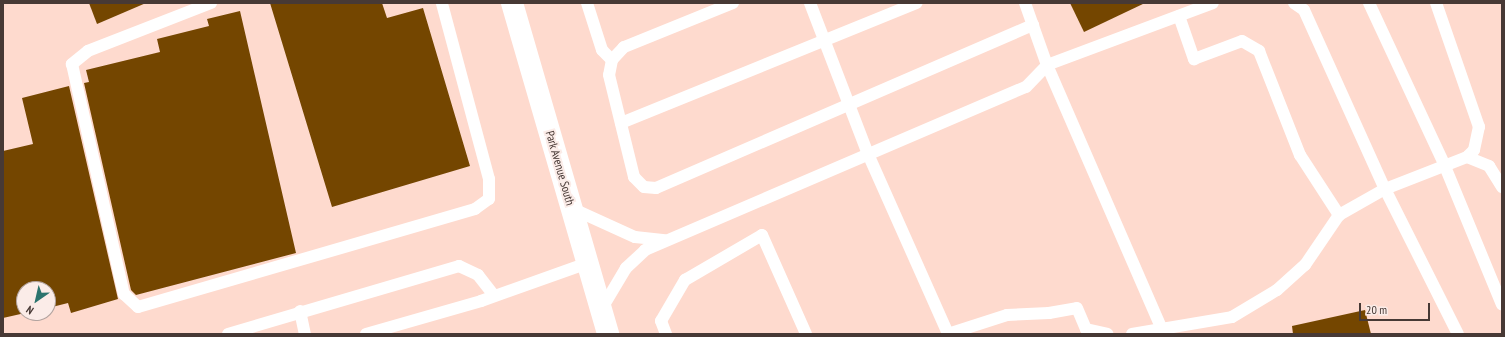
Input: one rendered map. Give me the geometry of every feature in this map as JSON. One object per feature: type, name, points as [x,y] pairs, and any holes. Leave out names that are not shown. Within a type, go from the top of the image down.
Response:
[{"type":"street","name":"Park Avenue South","points":[[512,3],[608,334]]},
{"type":"lane","points":[[211,3],[88,51],[72,64],[124,294],[138,307],[475,209],[490,199],[489,179],[442,3]]},
{"type":"lane","points":[[587,3],[602,50],[612,60]]},
{"type":"lane","points":[[733,3],[624,47],[612,60],[609,75],[634,177],[644,187],[656,188],[1033,25]]},
{"type":"lane","points":[[810,3],[868,154],[948,334],[1007,315],[1049,313],[1077,308],[1086,329],[1107,334]]},
{"type":"lane","points":[[621,123],[917,3]]},
{"type":"lane","points":[[1024,3],[1047,65],[1162,329]]},
{"type":"lane","points":[[601,310],[634,259],[665,240],[1026,87],[1047,65],[1213,3]]},
{"type":"lane","points":[[1369,3],[1444,164],[1502,305]]},
{"type":"lane","points":[[1132,334],[1232,316],[1277,290],[1305,265],[1339,215],[1385,189],[1444,164],[1467,157],[1479,142],[1479,127],[1436,3]]},
{"type":"lane","points":[[1300,5],[1385,189],[1458,334]]},
{"type":"lane","points":[[1179,16],[1194,59],[1242,41],[1259,51],[1300,155],[1339,215]]},
{"type":"lane","points":[[1467,157],[1489,166],[1502,187]]},
{"type":"lane","points":[[572,208],[635,237],[665,240]]},
{"type":"lane","points":[[666,334],[661,321],[685,280],[762,236],[806,334]]},
{"type":"lane","points":[[366,334],[481,301],[493,294],[588,263]]},
{"type":"lane","points":[[228,334],[300,311],[459,266],[478,275],[493,294]]},
{"type":"lane","points":[[300,311],[305,334]]},
{"type":"building","points":[[89,3],[146,3],[97,24]]},
{"type":"building","points":[[270,3],[382,3],[387,18],[423,8],[470,166],[332,207]]},
{"type":"building","points":[[1070,3],[1145,3],[1084,32]]},
{"type":"building","points":[[240,11],[296,253],[136,295],[131,290],[84,83],[89,82],[86,70],[160,52],[157,39],[209,26],[207,19]]},
{"type":"building","points":[[69,86],[118,299],[71,313],[68,303],[56,306],[56,281],[16,281],[16,315],[3,318],[3,151],[33,144],[22,98]]},
{"type":"building","points":[[1365,310],[1371,334],[1293,334],[1292,326]]}]
